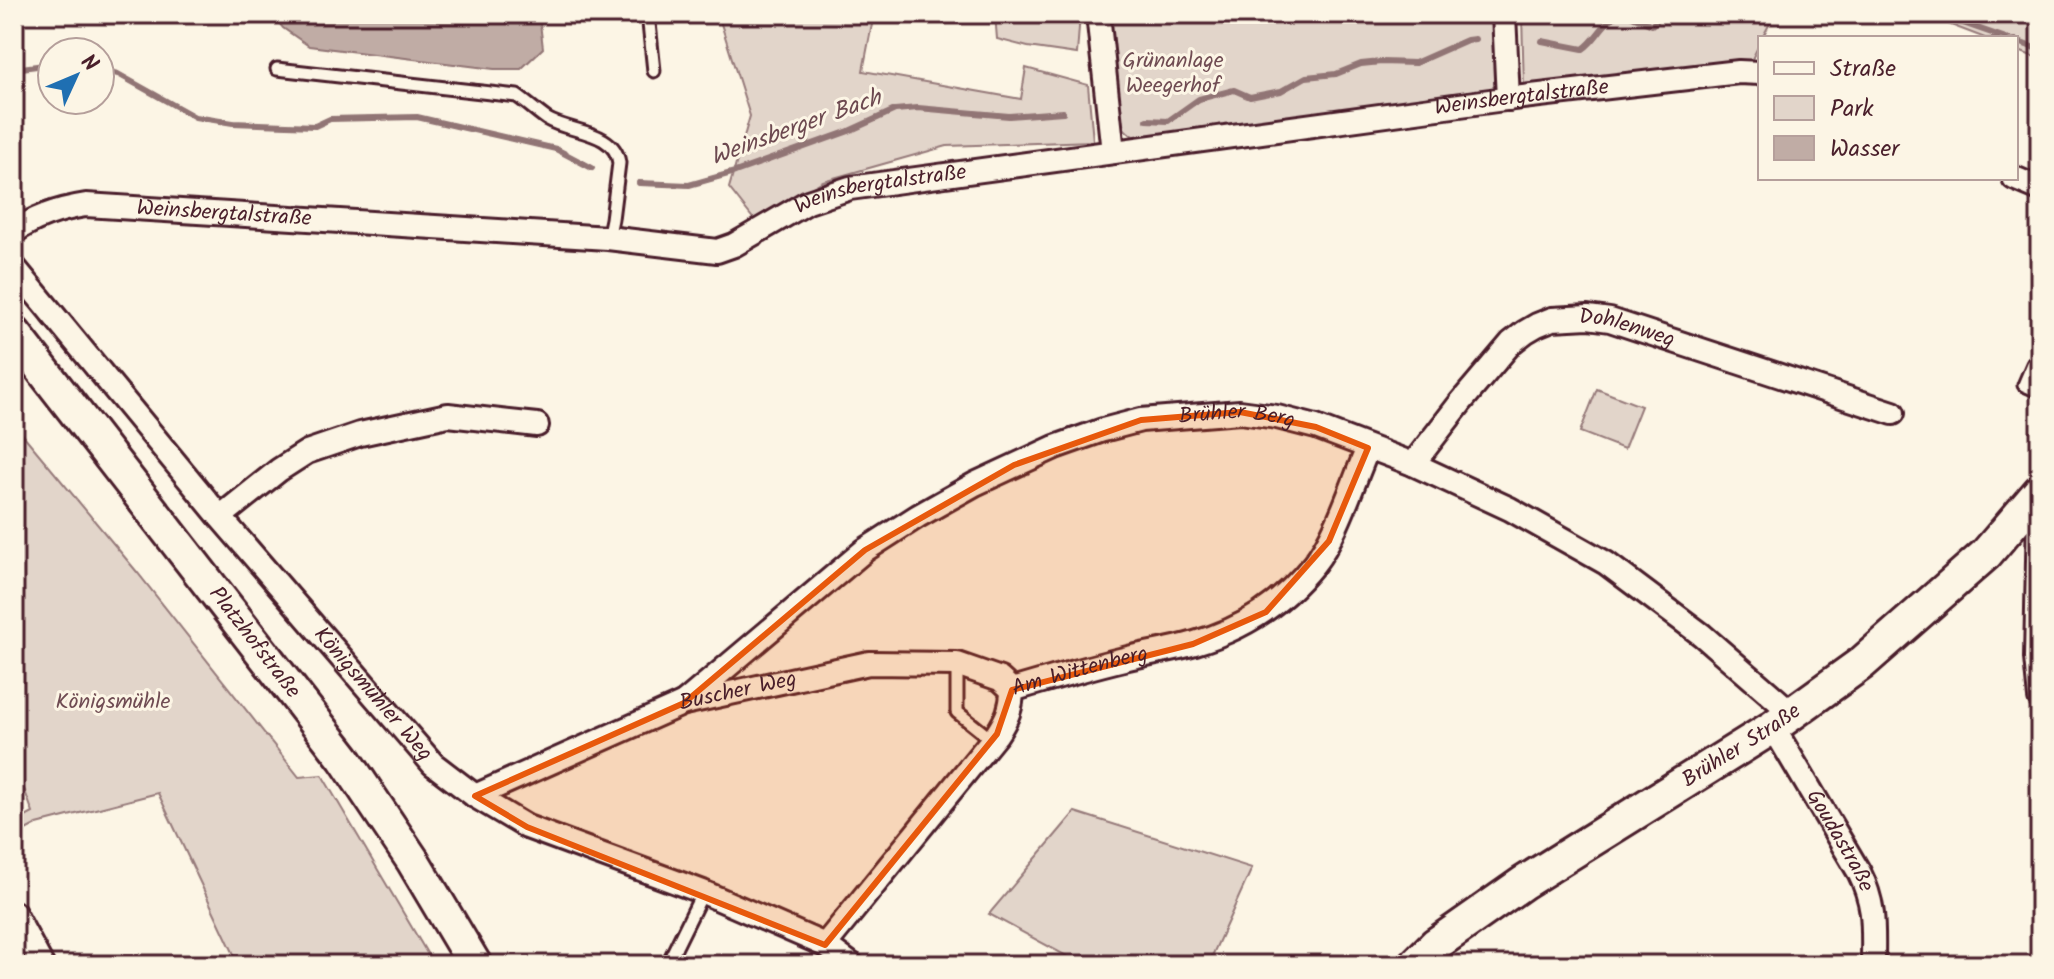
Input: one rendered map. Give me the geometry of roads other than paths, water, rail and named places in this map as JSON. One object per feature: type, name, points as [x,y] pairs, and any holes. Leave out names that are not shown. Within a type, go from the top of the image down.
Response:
[{"type":"main road","name":"Platzhofstraße","points":[[14,333],[344,758],[413,861],[475,965]]},
{"type":"main road","name":"Brühler Straße","points":[[1415,965],[1436,944],[1523,883],[1783,721],[1880,649],[1986,554],[2037,494]]},
{"type":"street","points":[[1098,14],[1113,152]]},
{"type":"street","points":[[1504,14],[1508,99]]},
{"type":"street","name":"Weinsbergtalstraße","points":[[14,232],[52,212],[86,205],[608,238],[717,251],[734,245],[808,202],[850,188],[1508,99],[1739,72],[1758,73]]},
{"type":"street","points":[[2018,180],[2040,189]]},
{"type":"street","name":"Königsmühler Weg","points":[[14,267],[220,517],[433,764],[475,796],[527,827],[703,892],[825,945],[852,965]]},
{"type":"street","name":"Dohlenweg","points":[[1413,464],[1511,343],[1537,325],[1568,317],[1610,320],[1893,413]]},
{"type":"street","name":"Brühler Berg","points":[[684,703],[865,550],[975,484],[1055,447],[1103,430],[1141,420],[1240,412],[1316,427],[1413,464],[1510,509],[1606,563],[1702,635],[1783,721]]},
{"type":"street","points":[[220,517],[307,452],[360,434],[448,415],[537,425]]},
{"type":"street","name":"Am Wittenberg","points":[[825,945],[992,740],[1007,719],[1012,690],[1097,665],[1193,644],[1266,612],[1315,562],[1329,541],[1368,448]]},
{"type":"street","points":[[2037,494],[2036,658],[2040,698]]},
{"type":"street","name":"Buscher Weg","points":[[475,796],[684,703],[869,663],[957,664],[1000,679],[1012,690]]},
{"type":"street","name":"Goudastraße","points":[[1783,721],[1869,893],[1874,915],[1873,965]]},
{"type":"street","points":[[14,913],[42,965]]},
{"type":"lane","points":[[648,14],[654,71]]},
{"type":"lane","points":[[277,69],[517,96],[548,120],[606,141],[618,155],[619,163],[608,238]]},
{"type":"lane","points":[[2033,364],[2024,385],[2040,392]]},
{"type":"lane","points":[[957,664],[957,712],[992,740]]},
{"type":"lane","points":[[667,965],[703,892]]},
{"type":"water","points":[[272,14],[534,14],[540,23],[543,48],[521,69],[494,69],[309,46],[283,28]]},
{"type":"waterway","name":"Weinsberger Bach","points":[[1542,41],[1583,49],[1621,14]]},
{"type":"waterway","name":"Weinsberger Bach","points":[[1628,14],[1652,25],[1663,14]]},
{"type":"waterway","name":"Weinsberger Bach","points":[[1709,14],[1731,19],[1753,14]]},
{"type":"waterway","name":"Weinsberger Bach","points":[[1937,14],[2000,36]]},
{"type":"waterway","name":"Weinsberger Bach","points":[[1147,120],[1168,121],[1199,99],[1234,90],[1250,97],[1281,91],[1306,77],[1336,74],[1361,64],[1415,63],[1475,39]]},
{"type":"waterway","name":"Weinsberger Bach","points":[[2018,42],[2040,50]]},
{"type":"waterway","name":"Weinsberger Bach","points":[[14,69],[36,66]]},
{"type":"waterway","name":"Weinsberger Bach","points":[[116,74],[195,117],[233,123],[315,126],[330,119],[417,117],[556,149],[592,168]]},
{"type":"waterway","name":"Weinsberger Bach","points":[[639,183],[689,185],[735,172],[849,131],[895,110],[918,108],[1009,116],[1063,112]]},
{"type":"park label","name":"Grünanlage Weegerhof","points":[[1173,74]]},
{"type":"park label","name":"Königsmühle","points":[[113,702]]}]
